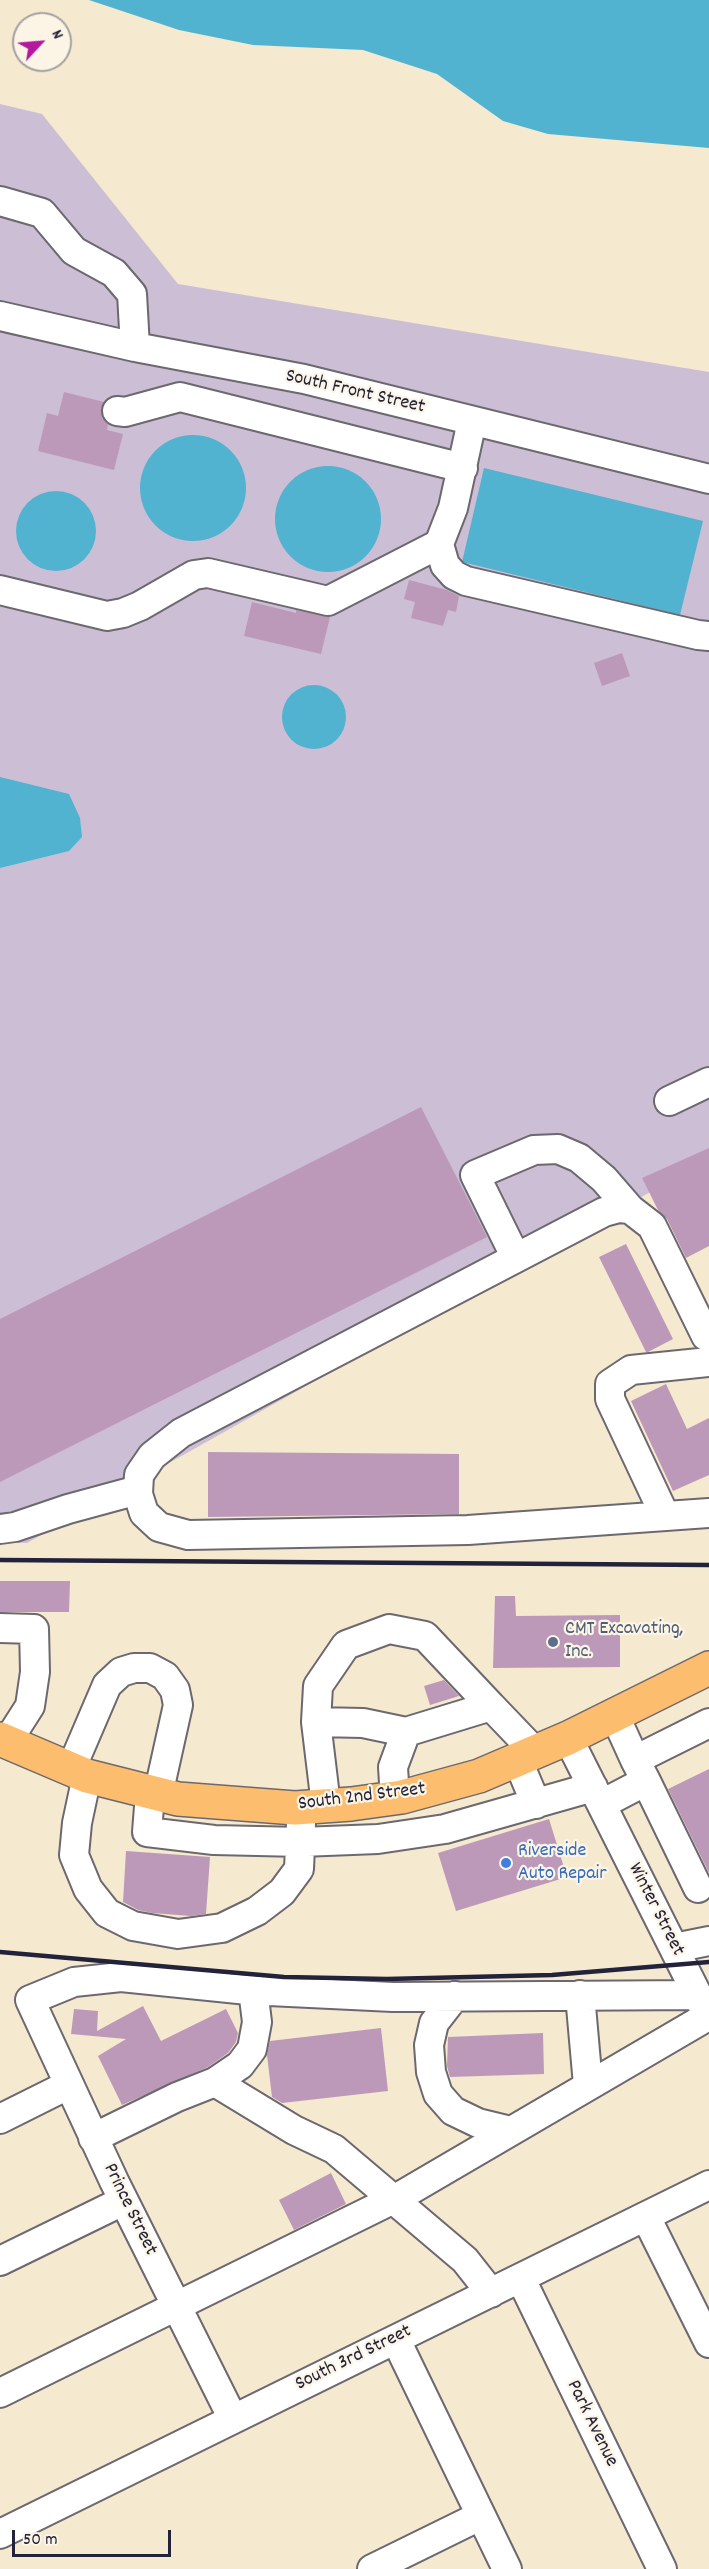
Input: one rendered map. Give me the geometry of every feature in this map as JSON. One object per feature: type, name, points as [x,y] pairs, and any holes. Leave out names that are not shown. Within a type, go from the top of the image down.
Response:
[{"type":"main road","name":"South 2nd Street","points":[[3,1741],[79,1773],[178,1799],[314,1806],[395,1799],[438,1789],[527,1757],[615,1716],[709,1668]]},
{"type":"street","points":[[0,201],[42,213],[74,251],[114,273],[132,294],[135,347]]},
{"type":"street","name":"South Front Street","points":[[0,315],[135,347],[304,380],[709,479]]},
{"type":"street","points":[[117,411],[125,412],[180,397],[463,468]]},
{"type":"street","points":[[472,421],[453,508],[439,544],[445,565],[454,575],[466,581],[709,636]]},
{"type":"street","points":[[0,590],[107,616],[140,606],[194,575],[208,573],[328,601],[439,544]]},
{"type":"street","points":[[669,1101],[709,1082]]},
{"type":"street","points":[[516,1258],[475,1175],[534,1150],[558,1149],[579,1158],[604,1179],[630,1209],[652,1227],[708,1343],[632,1371],[610,1384],[610,1399],[665,1516]]},
{"type":"street","points":[[630,1209],[619,1208],[604,1212],[181,1433],[152,1456],[139,1475],[138,1490],[144,1513],[159,1527],[188,1535],[468,1530],[709,1513]]},
{"type":"street","points":[[0,1529],[15,1527],[68,1509],[138,1490]]},
{"type":"street","points":[[0,1628],[34,1629],[35,1672],[30,1706],[3,1741]]},
{"type":"street","points":[[536,1804],[527,1757],[491,1706],[425,1636],[388,1629],[346,1646],[318,1686],[314,1806],[301,1842],[299,1869],[282,1892],[257,1911],[222,1928],[178,1934],[133,1926],[107,1913],[88,1889],[74,1855],[79,1773],[107,1685],[121,1672],[134,1668],[150,1668],[165,1676],[175,1690],[178,1705],[154,1794],[147,1832],[214,1840],[301,1842],[378,1839],[445,1829],[536,1804],[597,1796],[709,1723]]},
{"type":"street","points":[[316,1722],[363,1724],[406,1732],[491,1706]]},
{"type":"street","points":[[615,1716],[698,1888]]},
{"type":"street","points":[[395,1799],[393,1767],[406,1732]]},
{"type":"street","name":"Winter Street","points":[[568,1738],[705,2010]]},
{"type":"street","points":[[674,1948],[709,1941]]},
{"type":"street","name":"Prince Street","points":[[232,2419],[123,2201],[30,2000],[74,1982],[121,1977],[253,1990]]},
{"type":"street","points":[[93,2138],[177,2097],[215,2082],[240,2065],[252,2049],[257,2022],[253,1990],[393,1997],[661,1996],[705,2010]]},
{"type":"street","points":[[580,1995],[588,2085]]},
{"type":"street","points":[[454,1996],[434,2023],[429,2045],[431,2072],[438,2094],[453,2112],[478,2123],[512,2131]]},
{"type":"street","points":[[661,1996],[664,2042]]},
{"type":"street","points":[[0,2393],[392,2200],[664,2042],[705,2010]]},
{"type":"street","points":[[215,2082],[294,2130],[334,2149],[465,2260],[491,2293]]},
{"type":"street","points":[[0,2118],[68,2085]]},
{"type":"street","name":"South 3rd Street","points":[[0,2534],[709,2185]]},
{"type":"street","points":[[0,2261],[123,2201]]},
{"type":"street","points":[[646,2217],[709,2343]]},
{"type":"street","name":"Park Avenue","points":[[520,2278],[662,2569]]},
{"type":"street","points":[[396,2340],[507,2569]]},
{"type":"street","points":[[372,2569],[480,2516]]},
{"type":"shaded area","points":[[0,104],[42,114],[178,284],[709,372],[709,1159],[27,1543],[0,1542]]},
{"type":"water","points":[[89,0],[709,0],[709,148],[548,134],[503,121],[437,74],[363,50],[253,45],[179,30]]},
{"type":"water","points":[[193,435],[213,439],[230,451],[242,468],[246,488],[242,508],[230,525],[213,537],[193,541],[173,537],[156,525],[144,508],[140,488],[144,468],[156,451],[173,439]]},
{"type":"water","points":[[328,466],[348,470],[365,482],[377,499],[381,519],[377,539],[365,556],[348,568],[328,572],[308,568],[291,556],[279,539],[275,519],[279,499],[291,482],[308,470]]},
{"type":"water","points":[[484,468],[703,521],[680,615],[462,562]]},
{"type":"water","points":[[56,491],[71,494],[84,503],[93,516],[96,531],[93,546],[84,559],[71,568],[56,571],[41,568],[28,559],[19,546],[16,531],[19,516],[28,503],[41,494]]},
{"type":"water","points":[[314,685],[332,691],[340,699],[346,717],[340,735],[332,743],[314,749],[296,743],[288,735],[282,717],[288,699],[296,691]]},
{"type":"water","points":[[0,777],[69,794],[80,818],[82,837],[69,851],[0,868]]},
{"type":"building","points":[[64,392],[104,402],[101,410],[102,418],[108,425],[107,430],[123,434],[114,470],[38,451],[47,413],[58,416]]},
{"type":"building","points":[[409,580],[447,590],[459,596],[456,612],[448,610],[443,626],[411,618],[415,602],[404,599]]},
{"type":"building","points":[[252,602],[296,613],[296,610],[330,617],[321,654],[244,636]]},
{"type":"building","points":[[622,653],[630,676],[602,686],[594,663]]},
{"type":"building","points":[[421,1107],[487,1237],[0,1482],[0,1319]]},
{"type":"building","points":[[709,1148],[709,1246],[686,1258],[667,1219],[658,1210],[642,1178]]},
{"type":"building","points":[[626,1244],[673,1339],[648,1352],[599,1257]]},
{"type":"building","points":[[666,1384],[687,1429],[709,1418],[709,1475],[673,1491],[631,1401]]},
{"type":"building","points":[[208,1452],[459,1454],[459,1514],[208,1517]]},
{"type":"building","points":[[0,1581],[70,1581],[69,1612],[0,1612]]},
{"type":"building","points":[[495,1596],[515,1596],[516,1616],[620,1615],[620,1667],[493,1668]]},
{"type":"building","points":[[444,1680],[459,1696],[430,1705],[424,1686]]},
{"type":"building","points":[[709,1769],[709,1873],[668,1789]]},
{"type":"building","points":[[549,1819],[567,1877],[456,1911],[438,1853]]},
{"type":"building","points":[[126,1851],[210,1857],[206,1914],[191,1916],[152,1913],[138,1910],[123,1902]]},
{"type":"building","points":[[143,2006],[161,2041],[226,2009],[238,2033],[236,2042],[228,2053],[208,2067],[122,2105],[98,2056],[126,2039],[71,2034],[74,2009],[98,2011],[97,2031]]},
{"type":"building","points":[[381,2028],[388,2091],[282,2103],[272,2097],[267,2055],[270,2041]]},
{"type":"building","points":[[543,2033],[544,2074],[450,2077],[447,2066],[448,2037]]},
{"type":"building","points":[[331,2173],[346,2204],[294,2230],[279,2200]]},
{"type":"railway","points":[[0,1560],[709,1565]]},
{"type":"railway","points":[[0,1952],[284,1977],[387,1979],[552,1975],[709,1962]]},
{"type":"place","name":"CMT Excavating, Inc.","points":[[553,1642]]},
{"type":"place","name":"Riverside Auto Repair","points":[[506,1863]]}]
